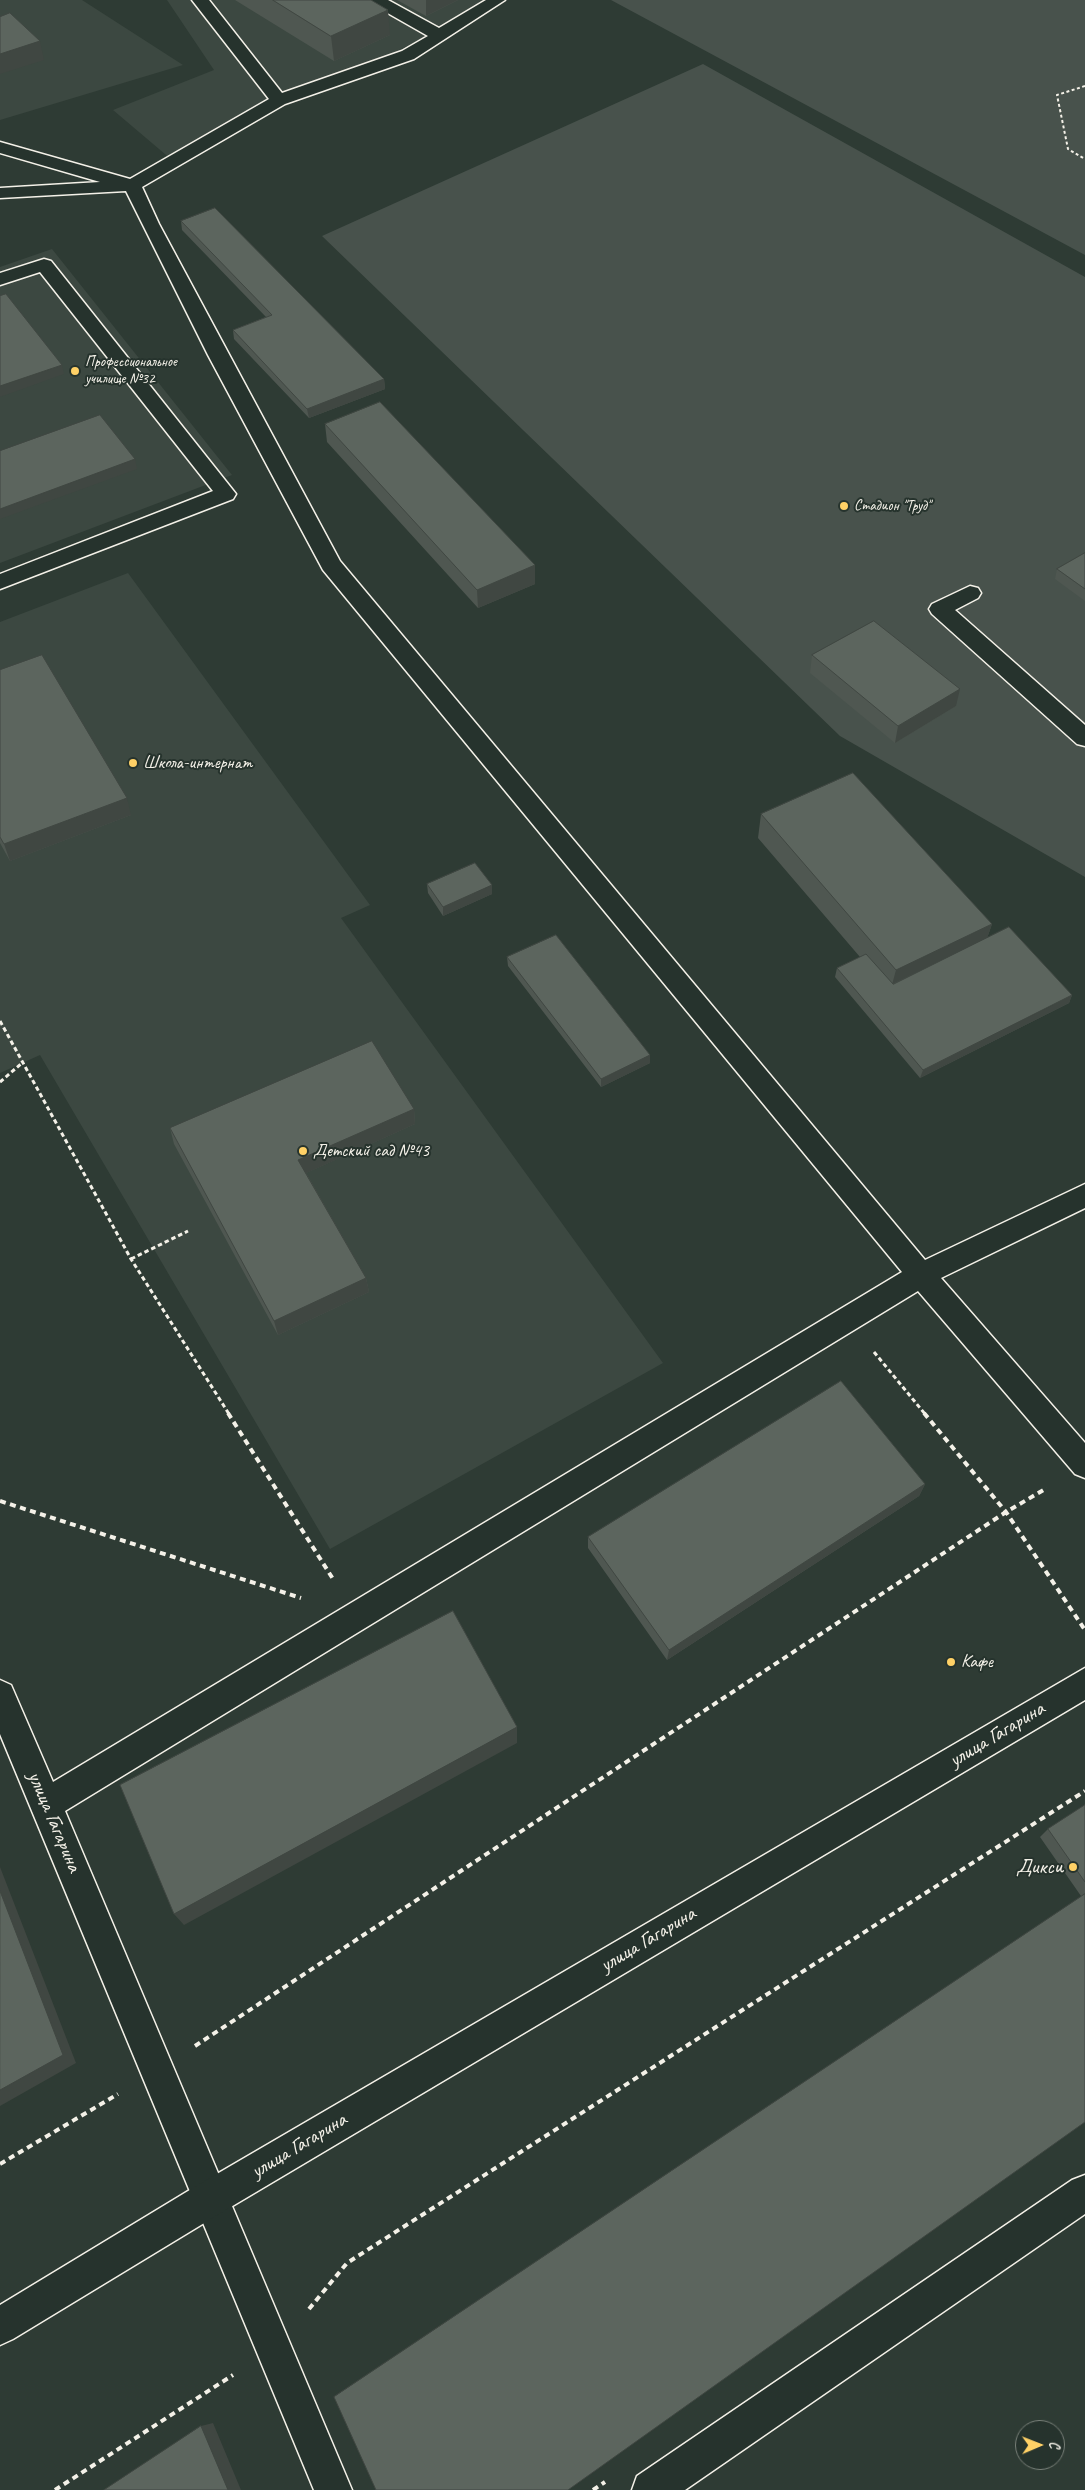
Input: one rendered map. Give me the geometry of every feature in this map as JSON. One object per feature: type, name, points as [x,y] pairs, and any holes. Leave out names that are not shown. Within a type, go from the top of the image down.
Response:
[{"type":"street","points":[[200,0],[278,100]]},
{"type":"street","points":[[376,0],[439,36]]},
{"type":"street","points":[[0,193],[132,184],[278,100],[408,55],[497,0]]},
{"type":"street","points":[[0,146],[132,184],[150,224],[218,355],[331,565],[920,1275],[1085,1464]]},
{"type":"street","points":[[0,279],[44,265],[226,494],[0,582]]},
{"type":"street","points":[[970,593],[940,610],[1085,738]]},
{"type":"street","points":[[47,1804],[920,1275],[1085,1195]]},
{"type":"street","name":"улица Гагарина","points":[[0,2326],[210,2198],[1085,1682]]},
{"type":"street","name":"улица Гагарина","points":[[0,1696],[47,1804],[210,2198]]},
{"type":"street","points":[[651,2490],[1085,2193]]},
{"type":"street","points":[[210,2198],[275,2348],[333,2490]]},
{"type":"path","points":[[1085,86],[1057,95],[1068,149],[1085,159]]},
{"type":"path","points":[[0,1021],[131,1260],[356,1616]]},
{"type":"path","points":[[0,1082],[22,1063]]},
{"type":"path","points":[[131,1260],[188,1231]]},
{"type":"path","points":[[847,1320],[1006,1512],[1085,1630]]},
{"type":"path","points":[[0,2164],[158,2071],[1006,1512],[1053,1484]]},
{"type":"path","points":[[0,1501],[356,1616]]},
{"type":"path","points":[[55,2490],[275,2348],[348,2264],[1085,1791]]},
{"type":"shaded area","points":[[0,0],[82,0],[183,65],[0,120]]},
{"type":"shaded area","points":[[167,0],[502,0],[172,160],[113,110],[214,70]]},
{"type":"shaded area","points":[[611,0],[1085,0],[1085,255]]},
{"type":"shaded area","name":"Стадион \"Труд\"","points":[[703,64],[1085,277],[1085,877],[840,736],[322,236]]},
{"type":"shaded area","name":"Профессиональное училище №32","points":[[52,249],[232,475],[0,563],[0,267]]},
{"type":"shaded area","name":"Детский сад №43","points":[[128,573],[370,905],[341,918],[663,1363],[330,1549],[40,1055],[0,1073],[0,622]]},
{"type":"building","points":[[273,0],[371,0],[388,10],[331,36]]},
{"type":"building","points":[[10,13],[40,41],[0,54],[0,17]]},
{"type":"building","points":[[215,208],[384,379],[307,409],[233,330],[272,315],[181,221]]},
{"type":"building","points":[[6,294],[62,365],[0,386],[0,296]]},
{"type":"building","points":[[380,402],[535,565],[477,590],[325,424]]},
{"type":"building","points":[[100,415],[135,459],[0,509],[0,451]]},
{"type":"building","points":[[1085,553],[1085,589],[1057,569]]},
{"type":"building","points":[[874,621],[960,689],[898,726],[812,655]]},
{"type":"building","points":[[42,655],[127,798],[4,844],[0,837],[0,670]]},
{"type":"building","points":[[853,773],[992,924],[896,970],[761,814]]},
{"type":"building","points":[[475,863],[492,885],[443,907],[427,884]]},
{"type":"building","points":[[1009,927],[1072,995],[923,1070],[837,968],[866,954],[893,984]]},
{"type":"building","points":[[556,935],[650,1055],[601,1079],[507,957]]},
{"type":"building","points":[[372,1041],[414,1109],[298,1160],[366,1278],[274,1321],[170,1128]]},
{"type":"building","points":[[841,1381],[925,1484],[669,1650],[588,1537]]},
{"type":"building","points":[[453,1611],[517,1727],[174,1914],[120,1785]]},
{"type":"building","name":"Дикси","points":[[1085,1805],[1085,1882],[1048,1829]]},
{"type":"building","points":[[0,1891],[63,2055],[0,2090]]},
{"type":"building","points":[[1085,1894],[1085,2122],[568,2490],[376,2490],[334,2397]]},
{"type":"building","points":[[201,2426],[228,2490],[104,2490]]},
{"type":"place","name":"Профессиональное училище №32","points":[[75,371]]},
{"type":"place","name":"Стадион \"Труд\"","points":[[844,506]]},
{"type":"place","name":"Школа-интернат","points":[[133,763]]},
{"type":"place","name":"Детский сад №43","points":[[303,1151]]},
{"type":"place","name":"Кафе","points":[[951,1662]]},
{"type":"place","name":"Дикси","points":[[1073,1867]]}]
